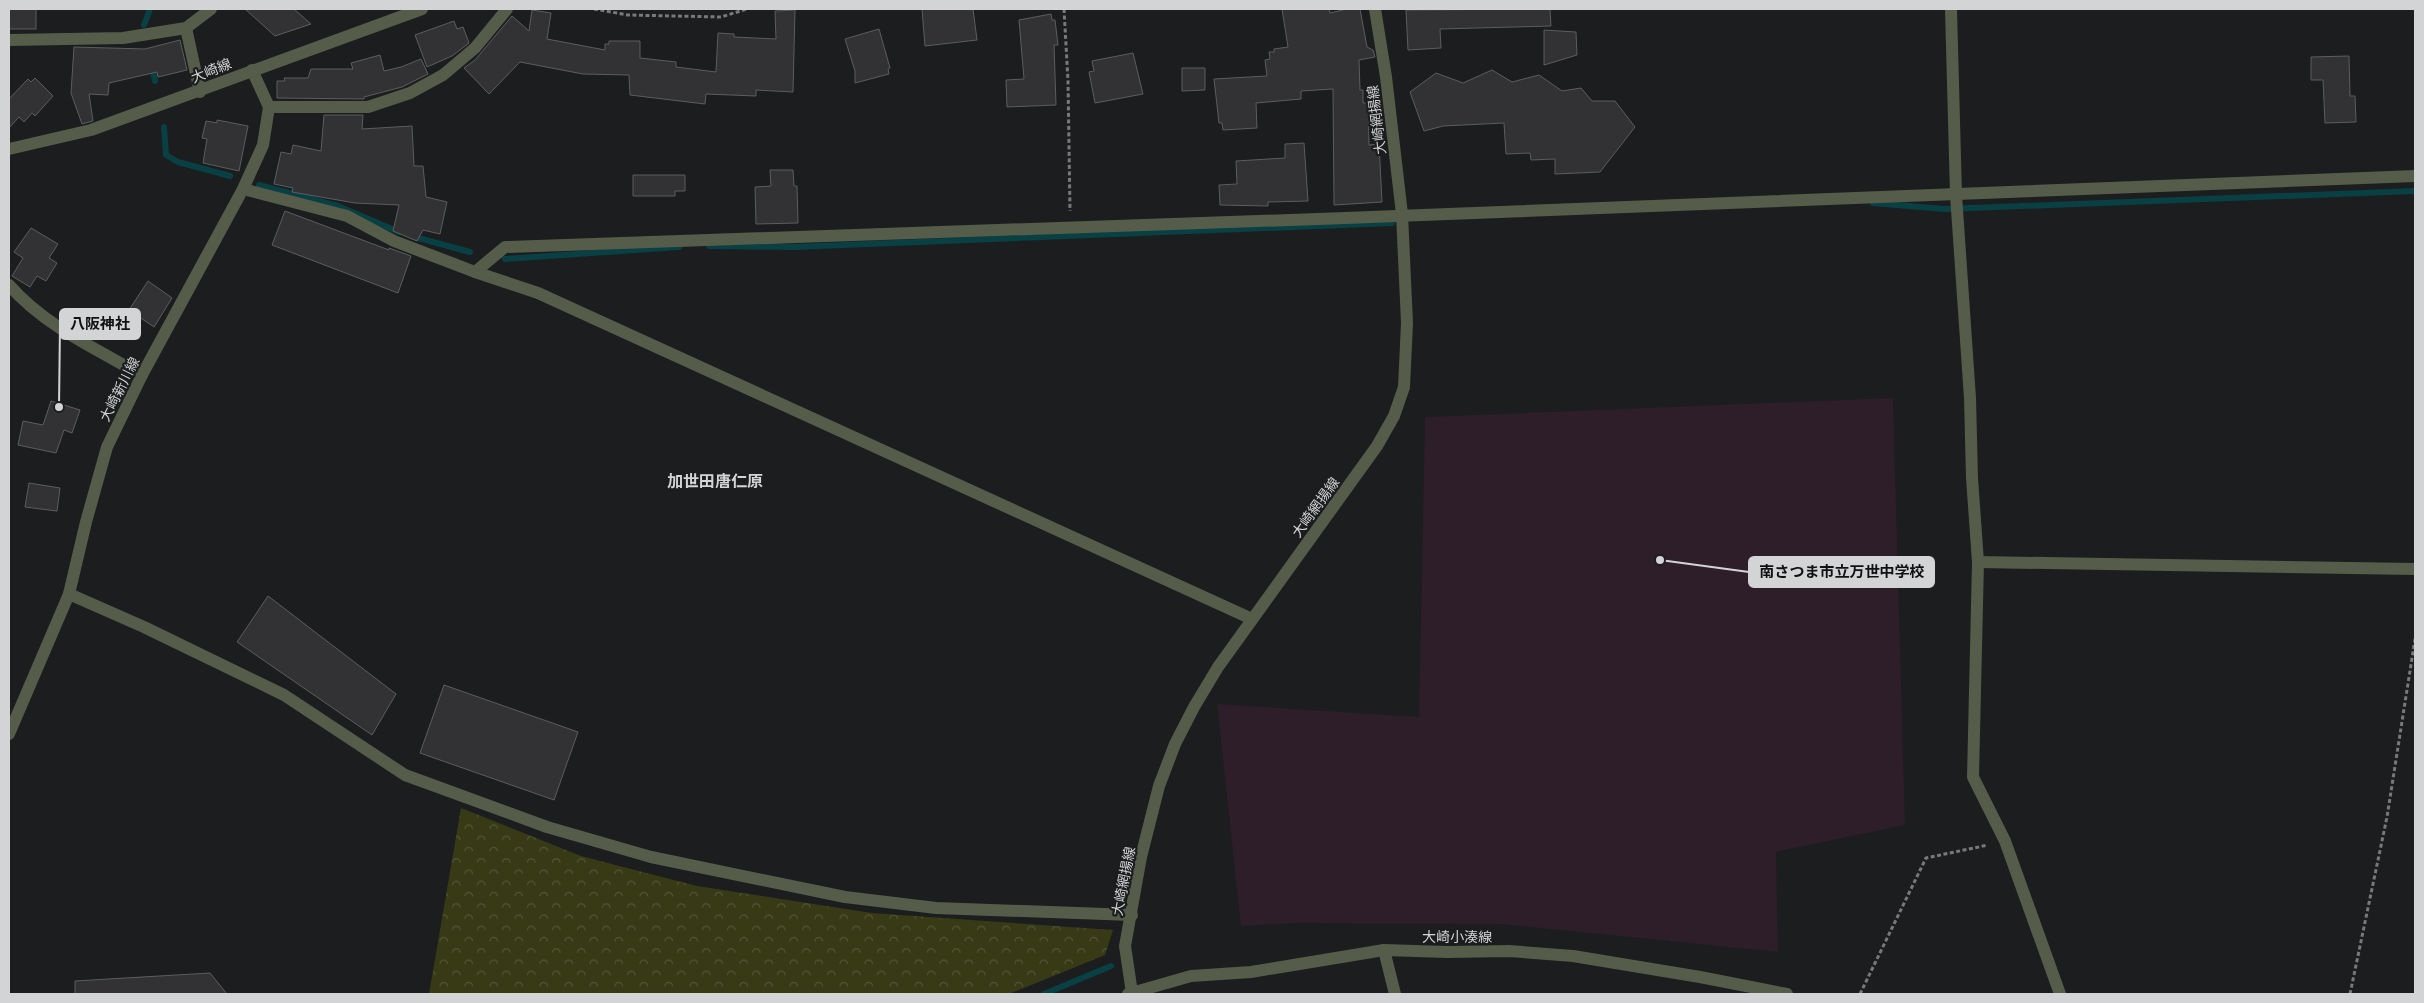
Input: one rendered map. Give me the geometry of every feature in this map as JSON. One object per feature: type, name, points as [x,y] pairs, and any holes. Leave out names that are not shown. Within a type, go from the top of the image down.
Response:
[{"type":"street","points":[[9,40],[123,38],[186,28],[211,9]]},
{"type":"street","name":"大崎線","points":[[9,149],[91,130],[200,92],[252,70],[422,9]]},
{"type":"street","points":[[252,70],[268,106],[368,107],[410,93],[443,75],[476,48],[507,9]]},
{"type":"street","name":"大崎網揚線","points":[[1130,993],[1125,946],[1142,857],[1159,786],[1175,744],[1213,675],[1377,446],[1394,416],[1404,387],[1407,323],[1402,214],[1386,77],[1375,9]]},
{"type":"street","points":[[1951,9],[1956,195],[1970,398],[1972,478],[1978,562],[1973,777],[2005,841],[2060,994]]},
{"type":"street","points":[[186,28],[200,92]]},
{"type":"street","name":"大崎新川線","points":[[9,734],[69,594],[86,522],[107,447],[142,375],[243,189],[263,145],[268,106]]},
{"type":"street","points":[[476,272],[505,247],[1070,229],[1402,214],[1956,195],[2415,176]]},
{"type":"street","points":[[243,189],[347,216],[394,241],[538,293],[1252,619]]},
{"type":"street","points":[[9,285],[18,295],[58,328],[142,375]]},
{"type":"street","points":[[1978,562],[2415,569]]},
{"type":"street","points":[[69,594],[144,627],[284,695],[406,775],[547,827],[651,857],[845,897],[936,908],[1132,915]]},
{"type":"street","points":[[1384,950],[1395,994]]},
{"type":"street","name":"大崎小湊線","points":[[1130,993],[1191,976],[1251,972],[1384,950],[1509,951],[1573,956],[1748,990],[1787,994]]},
{"type":"path","points":[[594,9],[628,15],[721,17],[747,9]]},
{"type":"path","points":[[1064,9],[1068,81],[1070,229]]},
{"type":"path","points":[[2350,994],[2387,817],[2415,640]]},
{"type":"path","points":[[1860,994],[1926,858],[2005,841]]},
{"type":"shaded area","points":[[1893,398],[1905,825],[1776,852],[1778,952],[1501,924],[1293,923],[1241,926],[1217,704],[1419,717],[1425,417]]},
{"type":"green space","points":[[461,808],[581,856],[697,886],[872,913],[1113,930],[1105,955],[1009,994],[429,994]]},
{"type":"building","points":[[9,9],[36,9],[36,29],[9,29]]},
{"type":"building","points":[[245,9],[294,9],[311,24],[275,36]]},
{"type":"building","points":[[922,9],[973,9],[977,40],[925,46]]},
{"type":"building","points":[[1282,9],[1329,9],[1330,13],[1347,9],[1360,9],[1367,47],[1373,50],[1375,57],[1359,60],[1360,90],[1363,90],[1363,103],[1368,103],[1369,145],[1379,144],[1382,202],[1334,205],[1333,89],[1301,91],[1301,99],[1256,103],[1257,128],[1223,130],[1222,123],[1219,123],[1214,79],[1267,76],[1265,60],[1270,59],[1269,52],[1274,52],[1274,49],[1288,47]]},
{"type":"building","points":[[1550,9],[1551,26],[1440,29],[1441,48],[1408,50],[1406,10]]},
{"type":"building","points":[[532,10],[551,13],[547,39],[605,50],[605,44],[609,44],[609,41],[640,41],[640,58],[676,62],[676,67],[716,72],[718,33],[734,34],[734,37],[776,39],[775,11],[795,10],[793,92],[756,90],[756,96],[706,94],[705,104],[630,95],[629,75],[583,74],[520,62],[489,94],[464,68],[475,60],[512,16],[529,31]]},
{"type":"building","points":[[1051,14],[1052,20],[1055,20],[1058,45],[1054,45],[1056,105],[1007,107],[1006,80],[1024,79],[1019,20]]},
{"type":"building","points":[[454,21],[457,29],[463,27],[469,43],[452,56],[427,67],[415,35]]},
{"type":"building","points":[[879,29],[890,68],[888,69],[889,74],[855,83],[855,71],[845,39]]},
{"type":"building","points":[[1544,30],[1576,32],[1577,55],[1544,65]]},
{"type":"building","points":[[180,40],[187,70],[158,77],[157,72],[109,83],[108,95],[89,94],[93,121],[82,124],[71,93],[74,47],[145,49]]},
{"type":"building","points":[[1133,53],[1143,94],[1095,103],[1089,72],[1094,71],[1092,61]]},
{"type":"building","points":[[380,55],[384,71],[421,59],[428,74],[402,87],[364,97],[364,99],[277,98],[277,81],[285,81],[284,78],[308,78],[311,69],[353,69],[351,63]]},
{"type":"building","points":[[2349,56],[2350,96],[2355,96],[2356,122],[2325,123],[2323,80],[2311,80],[2311,57]]},
{"type":"building","points":[[1182,68],[1205,68],[1205,90],[1182,91]]},
{"type":"building","points":[[1492,70],[1512,82],[1539,75],[1562,91],[1581,88],[1592,101],[1615,101],[1635,127],[1600,172],[1555,174],[1555,159],[1531,160],[1530,153],[1506,154],[1504,123],[1443,126],[1424,131],[1410,92],[1436,73],[1463,83]]},
{"type":"building","points":[[35,78],[53,96],[35,116],[32,113],[24,122],[19,117],[9,128],[9,99],[28,79],[31,82]]},
{"type":"building","points":[[324,115],[363,115],[362,129],[412,126],[414,166],[423,166],[426,197],[447,202],[440,234],[423,230],[417,241],[393,231],[399,205],[355,203],[292,192],[293,188],[274,184],[281,152],[291,154],[293,145],[321,151]]},
{"type":"building","points":[[217,120],[248,126],[239,171],[203,163],[207,139],[202,138],[206,121],[217,123]]},
{"type":"building","points":[[1304,143],[1308,201],[1268,202],[1268,206],[1220,205],[1219,185],[1237,184],[1236,161],[1285,158],[1285,144]]},
{"type":"building","points":[[770,170],[793,170],[794,186],[797,186],[798,223],[756,224],[755,187],[771,186]]},
{"type":"building","points":[[633,175],[685,175],[685,191],[675,191],[675,196],[633,196]]},
{"type":"building","points":[[285,211],[389,250],[389,248],[411,256],[398,293],[272,245]]},
{"type":"building","points":[[31,228],[58,244],[49,258],[57,263],[46,281],[37,276],[30,287],[12,276],[23,258],[14,252]]},
{"type":"building","points":[[148,281],[172,298],[154,327],[129,310]]},
{"type":"building","points":[[51,401],[80,410],[72,433],[64,430],[56,453],[18,445],[23,421],[43,425]]},
{"type":"building","points":[[29,483],[60,488],[57,511],[25,507]]},
{"type":"building","points":[[268,596],[396,694],[372,735],[237,642]]},
{"type":"building","points":[[444,685],[578,732],[554,800],[420,753]]},
{"type":"building","points":[[210,973],[227,994],[75,994],[75,981]]},
{"type":"waterway","points":[[144,25],[150,9]]},
{"type":"waterway","points":[[152,67],[155,81]]},
{"type":"waterway","points":[[164,127],[166,155],[178,162],[230,176]]},
{"type":"waterway","points":[[259,185],[338,206],[399,232]]},
{"type":"waterway","points":[[1873,203],[1945,209],[2415,191]]},
{"type":"waterway","points":[[709,246],[794,247],[1392,223]]},
{"type":"waterway","points":[[411,236],[470,252]]},
{"type":"waterway","points":[[505,259],[679,247]]},
{"type":"waterway","points":[[1044,994],[1111,966]]},
{"type":"place","name":"八阪神社","points":[[59,407]]},
{"type":"place","name":"南さつま市立万世中学校","points":[[1660,560]]},
{"type":"district","name":"加世田唐仁原","points":[[715,480]]}]
